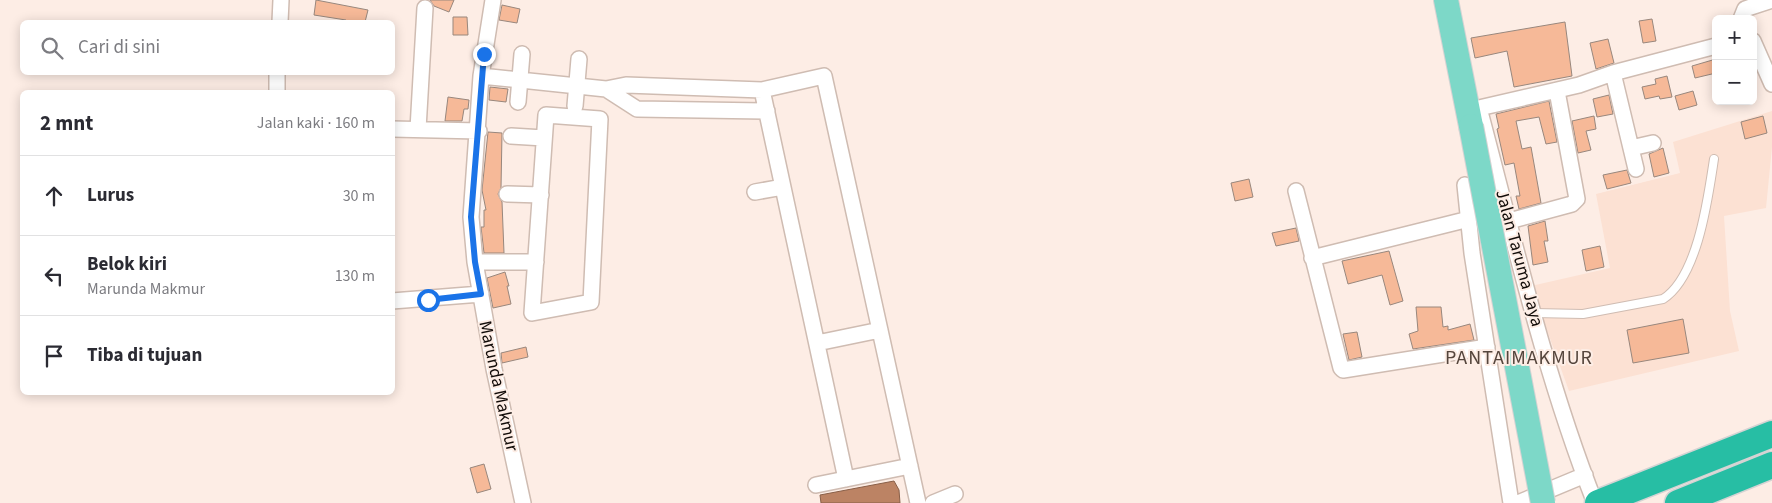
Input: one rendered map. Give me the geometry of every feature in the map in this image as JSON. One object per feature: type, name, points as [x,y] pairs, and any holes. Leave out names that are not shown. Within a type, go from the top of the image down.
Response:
[{"type":"highway","points":[[1662,479],[1772,424]]},
{"type":"highway","points":[[1597,503],[1662,479],[1772,434]]},
{"type":"highway","points":[[1678,503],[1772,465]]},
{"type":"main road","name":"Jalan Taruma Jaya","points":[[1446,0],[1473,115],[1542,503]]},
{"type":"street","points":[[280,20],[281,0]]},
{"type":"street","name":"Marunda Makmur","points":[[493,0],[481,76],[479,130],[471,217],[475,262],[494,369],[523,503]]},
{"type":"street","points":[[1743,15],[1746,9],[1772,0]]},
{"type":"street","points":[[418,130],[425,8]]},
{"type":"street","points":[[1473,115],[1613,73],[1712,47]]},
{"type":"street","points":[[1757,49],[1772,84]]},
{"type":"street","points":[[518,102],[522,54]]},
{"type":"street","points":[[575,106],[579,59]]},
{"type":"street","points":[[1613,73],[1636,169]]},
{"type":"street","points":[[277,75],[277,90]]},
{"type":"street","points":[[481,76],[606,89],[626,85],[762,90],[824,76],[918,503]]},
{"type":"street","points":[[606,89],[637,109],[767,111]]},
{"type":"street","points":[[762,90],[846,479]]},
{"type":"street","points":[[1509,221],[1572,204],[1577,199],[1557,91]]},
{"type":"street","points":[[546,115],[600,119],[591,302],[532,312],[541,195],[546,115]]},
{"type":"street","name":"Jalan Taruma Jaya","points":[[1473,115],[1509,221],[1534,313],[1584,475],[1597,503]]},
{"type":"street","points":[[395,129],[479,130]]},
{"type":"street","points":[[511,136],[544,138]]},
{"type":"street","points":[[1631,148],[1653,143]]},
{"type":"street","name":"Jalan Taruma Jaya","points":[[1465,185],[1511,503]]},
{"type":"street","points":[[755,192],[783,187]]},
{"type":"street","points":[[1296,191],[1312,258],[1343,370],[1487,347]]},
{"type":"street","points":[[507,194],[541,195]]},
{"type":"street","points":[[1312,258],[1469,219]]},
{"type":"street","points":[[475,262],[536,262]]},
{"type":"street","points":[[395,301],[481,294]]},
{"type":"street","points":[[817,343],[880,330]]},
{"type":"street","points":[[816,485],[910,466]]},
{"type":"street","points":[[1518,503],[1584,475]]},
{"type":"street","points":[[933,503],[955,494]]},
{"type":"lane","points":[[1534,313],[1582,314],[1663,300],[1672,294],[1681,283],[1698,239],[1707,206],[1714,159]]},
{"type":"shaded area","points":[[1772,111],[1772,147],[1766,208],[1724,216],[1730,311],[1739,351],[1569,391],[1531,286],[1610,268],[1596,194],[1680,173],[1673,142]]},
{"type":"shaded area","points":[[894,481],[899,490],[900,503],[821,503],[820,495]]},
{"type":"building","points":[[316,0],[368,10],[366,20],[346,20],[314,15]]},
{"type":"building","points":[[430,0],[454,0],[449,12],[434,6]]},
{"type":"building","points":[[502,5],[520,9],[517,23],[499,20]]},
{"type":"building","points":[[453,17],[467,17],[468,35],[453,35]]},
{"type":"building","points":[[1652,19],[1656,41],[1643,43],[1639,21]]},
{"type":"building","points":[[1565,22],[1572,76],[1514,87],[1507,51],[1475,58],[1471,38]]},
{"type":"building","points":[[1608,39],[1614,63],[1596,69],[1590,43]]},
{"type":"building","points":[[1712,60],[1712,74],[1695,78],[1692,66]]},
{"type":"building","points":[[1667,76],[1672,97],[1660,99],[1659,96],[1645,99],[1642,87],[1656,84],[1655,79]]},
{"type":"building","points":[[490,87],[508,89],[506,102],[489,100]]},
{"type":"building","points":[[1693,91],[1697,105],[1679,110],[1675,96]]},
{"type":"building","points":[[1609,95],[1613,114],[1597,117],[1593,99]]},
{"type":"building","points":[[448,97],[469,100],[468,109],[464,109],[462,121],[445,121]]},
{"type":"building","points":[[1549,101],[1557,142],[1546,144],[1539,117],[1516,121],[1522,149],[1531,147],[1541,203],[1519,209],[1516,196],[1520,196],[1514,163],[1505,165],[1497,129],[1499,128],[1496,114]]},
{"type":"building","points":[[1594,116],[1596,129],[1586,131],[1591,150],[1578,153],[1572,121]]},
{"type":"building","points":[[1763,116],[1767,133],[1745,139],[1741,122]]},
{"type":"building","points":[[488,132],[502,133],[501,188],[498,194],[502,202],[504,253],[484,253],[481,227],[484,227],[484,210],[486,210],[482,190]]},
{"type":"building","points":[[1663,148],[1669,173],[1654,177],[1649,154]]},
{"type":"building","points":[[1627,170],[1631,183],[1607,189],[1603,175]]},
{"type":"building","points":[[1249,179],[1253,197],[1235,201],[1231,183]]},
{"type":"building","points":[[1545,221],[1548,241],[1544,241],[1548,262],[1533,265],[1528,226]]},
{"type":"building","points":[[1296,228],[1299,241],[1276,246],[1272,233]]},
{"type":"building","points":[[1600,246],[1604,267],[1586,271],[1582,250]]},
{"type":"building","points":[[1389,251],[1403,301],[1390,305],[1382,275],[1348,284],[1342,261]]},
{"type":"building","points":[[505,272],[511,304],[493,308],[487,278]]},
{"type":"building","points":[[1416,307],[1441,307],[1443,327],[1448,326],[1448,330],[1470,324],[1474,340],[1413,349],[1409,334],[1418,331]]},
{"type":"building","points":[[1683,319],[1689,353],[1633,363],[1627,330]]},
{"type":"building","points":[[1357,332],[1362,357],[1349,360],[1343,334]]},
{"type":"building","points":[[526,347],[528,357],[502,363],[501,353]]},
{"type":"building","points":[[484,464],[491,489],[477,493],[470,468]]},
{"type":"district","name":"PANTAIMAKMUR","points":[[1519,357]]},
{"type":"route","points":[[428,300],[481,294],[475,262],[471,217],[484,54]]}]
